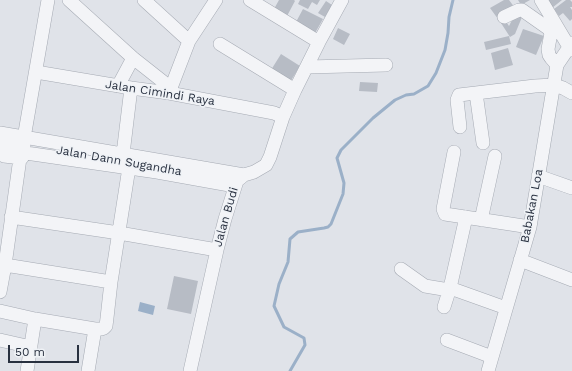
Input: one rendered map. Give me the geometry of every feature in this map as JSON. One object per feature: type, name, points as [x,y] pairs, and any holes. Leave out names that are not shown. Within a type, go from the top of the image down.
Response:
[{"type":"street","points":[[24,138],[48,0]]},
{"type":"street","points":[[69,0],[170,91],[190,41],[216,0]]},
{"type":"street","points":[[144,0],[190,41]]},
{"type":"street","points":[[250,0],[319,42]]},
{"type":"street","name":"Jalan Budi","points":[[190,371],[217,250],[225,219],[237,184],[254,172],[266,166],[283,116],[319,42],[342,0]]},
{"type":"street","points":[[541,0],[571,47]]},
{"type":"street","points":[[504,16],[522,10],[549,29],[551,33],[548,49],[549,55],[557,65]]},
{"type":"street","points":[[220,44],[295,90]]},
{"type":"street","name":"Babakan Loa","points":[[488,371],[530,227],[557,65],[571,47]]},
{"type":"street","points":[[123,154],[124,87],[133,58]]},
{"type":"street","points":[[307,67],[386,65]]},
{"type":"street","name":"Jalan Cimindi Raya","points":[[36,72],[124,87],[170,91],[283,116]]},
{"type":"street","points":[[460,127],[457,100],[459,96],[554,85],[572,93]]},
{"type":"street","points":[[476,93],[483,143]]},
{"type":"street","points":[[0,133],[123,154],[237,184]]},
{"type":"street","name":"Jalan Dann Sugandha","points":[[0,143],[56,150],[237,184]]},
{"type":"street","name":"Jalan Dann Sugandha","points":[[0,150],[237,184]]},
{"type":"street","points":[[454,152],[443,209],[445,214],[530,227]]},
{"type":"street","points":[[0,154],[4,156],[128,174],[237,184]]},
{"type":"street","points":[[481,220],[495,156]]},
{"type":"street","points":[[0,292],[20,158]]},
{"type":"street","points":[[0,311],[35,319],[95,329],[101,329],[106,326],[111,282],[128,174]]},
{"type":"street","points":[[538,176],[572,188]]},
{"type":"street","points":[[11,217],[119,233],[217,250]]},
{"type":"street","points":[[444,307],[450,289],[466,217]]},
{"type":"street","points":[[520,260],[572,280]]},
{"type":"street","points":[[5,265],[111,282]]},
{"type":"street","points":[[401,269],[425,286],[450,289],[506,308]]},
{"type":"street","points":[[27,371],[35,319]]},
{"type":"street","points":[[88,371],[95,329]]},
{"type":"street","points":[[0,340],[31,347]]},
{"type":"street","points":[[447,340],[492,357]]},
{"type":"water","points":[[140,302],[155,306],[153,315],[138,311]]},
{"type":"building","points":[[279,0],[295,1],[287,16],[274,9]]},
{"type":"building","points":[[300,0],[320,0],[317,5],[312,2],[308,9],[298,4]]},
{"type":"building","points":[[504,0],[509,0],[515,8],[498,19],[490,8]]},
{"type":"building","points":[[518,0],[530,0],[521,5]]},
{"type":"building","points":[[548,0],[562,0],[552,8]]},
{"type":"building","points":[[566,0],[570,0],[572,2],[572,7],[570,7],[572,10],[572,19],[570,21],[563,13],[559,16],[554,9]]},
{"type":"building","points":[[326,1],[332,5],[325,17],[318,13]]},
{"type":"building","points":[[303,9],[323,19],[315,33],[296,22]]},
{"type":"building","points":[[515,14],[522,17],[515,34],[510,37],[501,23],[505,20],[509,26]]},
{"type":"building","points":[[338,28],[350,34],[344,45],[333,39]]},
{"type":"building","points":[[523,29],[544,36],[536,55],[516,47]]},
{"type":"building","points":[[509,36],[511,44],[486,50],[484,42]]},
{"type":"building","points":[[508,48],[513,65],[495,70],[491,53]]},
{"type":"building","points":[[281,54],[300,66],[290,82],[271,70]]},
{"type":"building","points":[[360,82],[378,83],[377,92],[359,91]]},
{"type":"building","points":[[174,276],[198,281],[191,314],[167,309]]},
{"type":"waterway","points":[[290,371],[305,345],[304,338],[284,327],[274,306],[279,284],[288,262],[290,239],[298,232],[324,228],[331,224],[343,194],[344,183],[337,158],[341,150],[373,118],[395,100],[406,95],[414,94],[428,86],[436,73],[445,50],[449,17],[453,0]]}]
